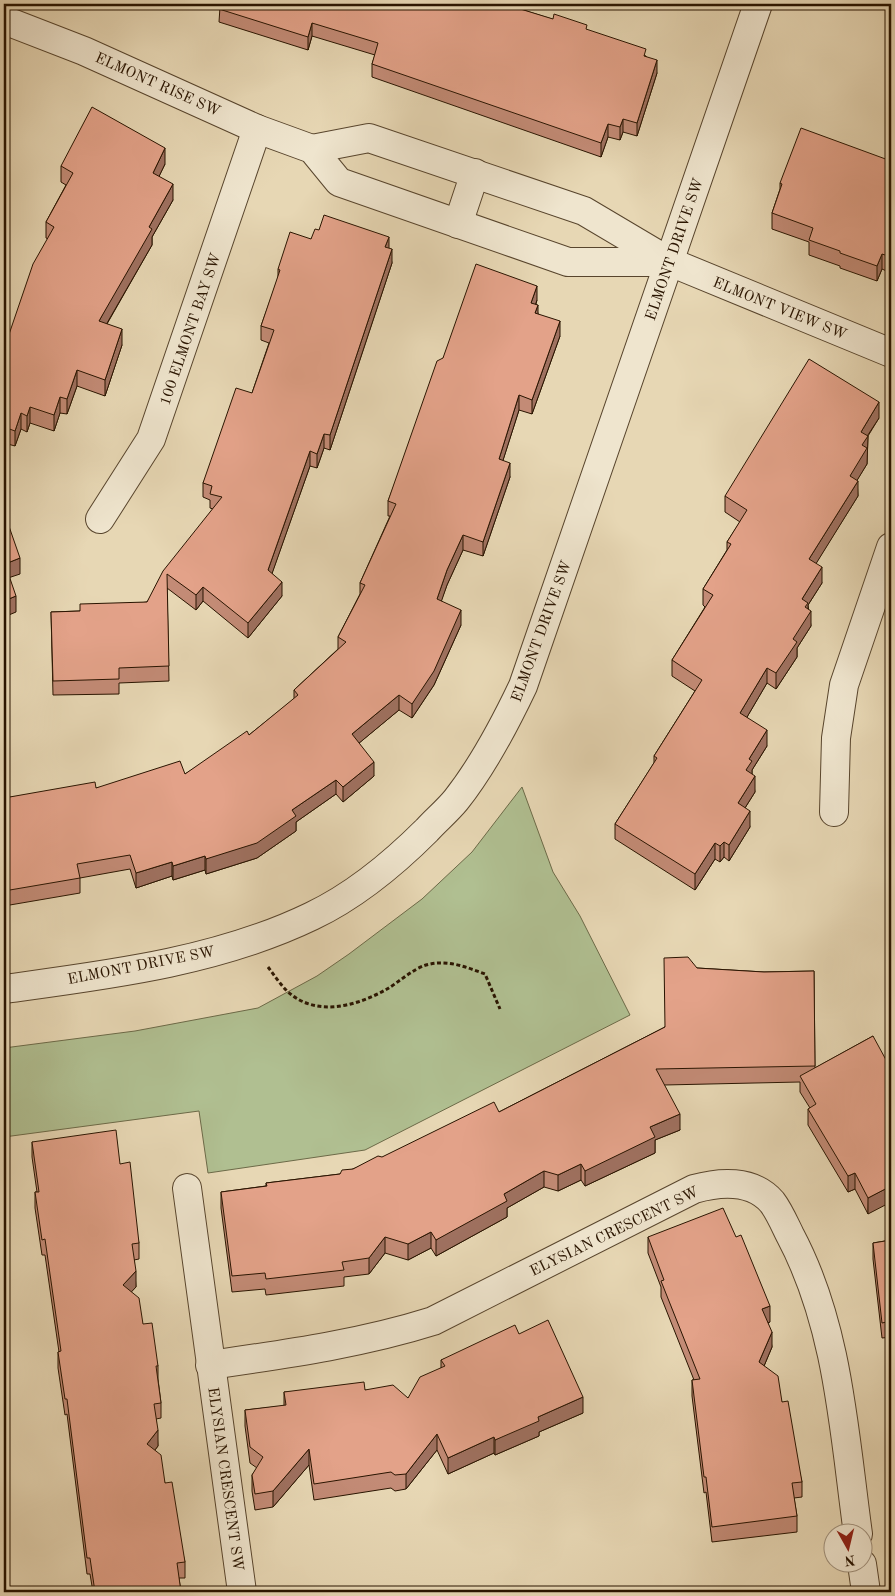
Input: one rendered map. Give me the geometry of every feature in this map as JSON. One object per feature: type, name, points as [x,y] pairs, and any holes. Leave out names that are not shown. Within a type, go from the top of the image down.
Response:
[{"type":"street","name":"ELMONT DRIVE SW","points":[[4,989],[166,963],[209,953],[285,928],[314,916],[361,886],[405,852],[455,801],[492,747],[523,686],[758,4]]},
{"type":"street","name":"ELMONT RISE SW","points":[[4,20],[84,51],[257,129],[312,149]]},
{"type":"street","name":"100 ELMONT BAY SW","points":[[100,519],[151,439],[257,129]]},
{"type":"street","points":[[369,138],[584,211],[670,262],[568,262],[339,182],[312,149],[369,138]]},
{"type":"street","points":[[458,224],[476,173]]},
{"type":"street","name":"ELMONT VIEW SW","points":[[670,262],[891,354]]},
{"type":"street","points":[[834,812],[836,738],[844,685],[891,547]]},
{"type":"street","name":"ELYSIAN CRESCENT SW","points":[[210,1365],[331,1347],[390,1335],[433,1321],[694,1189],[730,1182],[747,1187],[772,1202],[799,1251],[818,1299],[830,1343],[838,1387],[857,1524]]},
{"type":"street","name":"ELYSIAN CRESCENT SW","points":[[187,1188],[242,1592]]},
{"type":"street","points":[[863,1574],[866,1592]]},
{"type":"path","points":[[247,941],[288,992],[308,1004],[334,1008],[356,1003],[385,990],[426,965],[457,963],[485,974],[500,1008]]},
{"type":"green space","points":[[522,787],[553,872],[580,916],[630,1015],[365,1150],[208,1173],[199,1111],[4,1137],[4,1048],[135,1031],[258,1008],[317,976],[422,899],[472,852]]},
{"type":"building","points":[[221,4],[504,4],[553,19],[554,14],[587,25],[586,29],[646,49],[644,56],[657,60],[637,123],[623,119],[620,127],[608,124],[601,143],[372,64],[378,43],[312,23],[308,37],[219,9]]},
{"type":"building","points":[[92,107],[165,148],[153,173],[173,184],[149,227],[152,229],[99,321],[122,329],[105,380],[77,370],[67,399],[60,397],[54,415],[30,407],[27,416],[21,413],[15,431],[4,427],[4,349],[33,264],[54,227],[46,222],[73,173],[61,166]]},
{"type":"building","points":[[801,128],[891,161],[891,257],[882,254],[877,266],[809,240],[813,228],[772,213],[782,184],[780,183]]},
{"type":"building","points":[[324,215],[389,237],[385,247],[392,249],[330,435],[324,434],[317,454],[310,451],[268,570],[282,582],[248,623],[203,587],[196,595],[167,574],[169,666],[119,668],[119,679],[53,681],[51,612],[80,611],[80,604],[147,602],[163,571],[222,497],[210,494],[212,486],[203,483],[236,388],[252,393],[274,330],[261,326],[280,270],[278,269],[290,232],[311,239],[315,229],[319,230]]},
{"type":"building","points":[[476,264],[537,286],[531,303],[538,305],[535,313],[560,321],[532,400],[519,395],[499,459],[510,463],[483,542],[463,535],[447,570],[437,599],[461,610],[434,671],[412,704],[399,695],[352,734],[374,762],[343,787],[336,780],[292,810],[296,816],[257,843],[206,859],[205,856],[173,866],[172,862],[136,873],[130,855],[77,864],[80,878],[4,891],[4,798],[95,782],[96,788],[180,761],[185,774],[247,731],[249,735],[298,695],[294,690],[346,642],[338,637],[365,585],[360,583],[396,504],[388,501],[437,361],[443,358]]},
{"type":"building","points":[[809,359],[879,402],[861,432],[868,436],[862,445],[867,448],[850,476],[858,481],[809,559],[822,567],[802,599],[808,603],[805,607],[811,611],[793,639],[797,642],[776,673],[767,668],[740,713],[767,730],[749,759],[752,761],[746,770],[755,776],[738,803],[750,811],[729,845],[724,842],[720,846],[715,843],[695,874],[615,824],[657,758],[654,756],[702,680],[672,660],[713,595],[703,589],[731,544],[727,542],[747,510],[725,496]]},
{"type":"building","points":[[4,512],[20,558],[5,564],[16,596],[4,601]]},
{"type":"building","points":[[688,957],[697,968],[764,972],[814,971],[815,1066],[656,1069],[680,1114],[650,1127],[655,1137],[585,1171],[581,1164],[558,1175],[544,1171],[504,1194],[507,1201],[436,1240],[431,1232],[408,1244],[385,1237],[369,1258],[342,1262],[344,1270],[266,1279],[265,1273],[232,1276],[221,1192],[267,1186],[266,1183],[340,1174],[342,1170],[353,1169],[378,1156],[382,1157],[494,1102],[499,1112],[665,1027],[664,958]]},
{"type":"building","points":[[873,1036],[891,1069],[891,1186],[868,1198],[855,1173],[848,1176],[808,1109],[816,1104],[800,1076]]},
{"type":"building","points":[[116,1130],[120,1164],[130,1162],[139,1243],[132,1244],[136,1271],[123,1285],[139,1298],[143,1324],[152,1323],[161,1403],[154,1404],[158,1430],[147,1444],[161,1455],[165,1483],[172,1482],[185,1562],[177,1563],[181,1592],[95,1592],[90,1558],[87,1558],[67,1399],[65,1399],[58,1352],[61,1351],[45,1239],[42,1240],[35,1192],[39,1192],[32,1142]]},
{"type":"building","points":[[723,1208],[736,1237],[741,1235],[770,1306],[762,1309],[772,1332],[759,1362],[778,1376],[782,1402],[788,1401],[802,1482],[792,1483],[797,1516],[712,1527],[692,1380],[700,1379],[661,1281],[664,1280],[648,1237]]},
{"type":"building","points":[[891,1240],[891,1321],[882,1323],[873,1243]]},
{"type":"building","points":[[548,1320],[583,1397],[538,1417],[539,1421],[495,1440],[494,1437],[448,1458],[437,1434],[406,1474],[395,1475],[391,1472],[314,1484],[309,1449],[273,1491],[255,1494],[252,1475],[263,1457],[250,1447],[245,1410],[286,1405],[284,1392],[364,1382],[365,1390],[393,1385],[408,1398],[420,1377],[445,1366],[441,1360],[515,1325],[519,1334]]},
{"type":"building","points":[[796,1590],[796,1592],[771,1592]]}]
